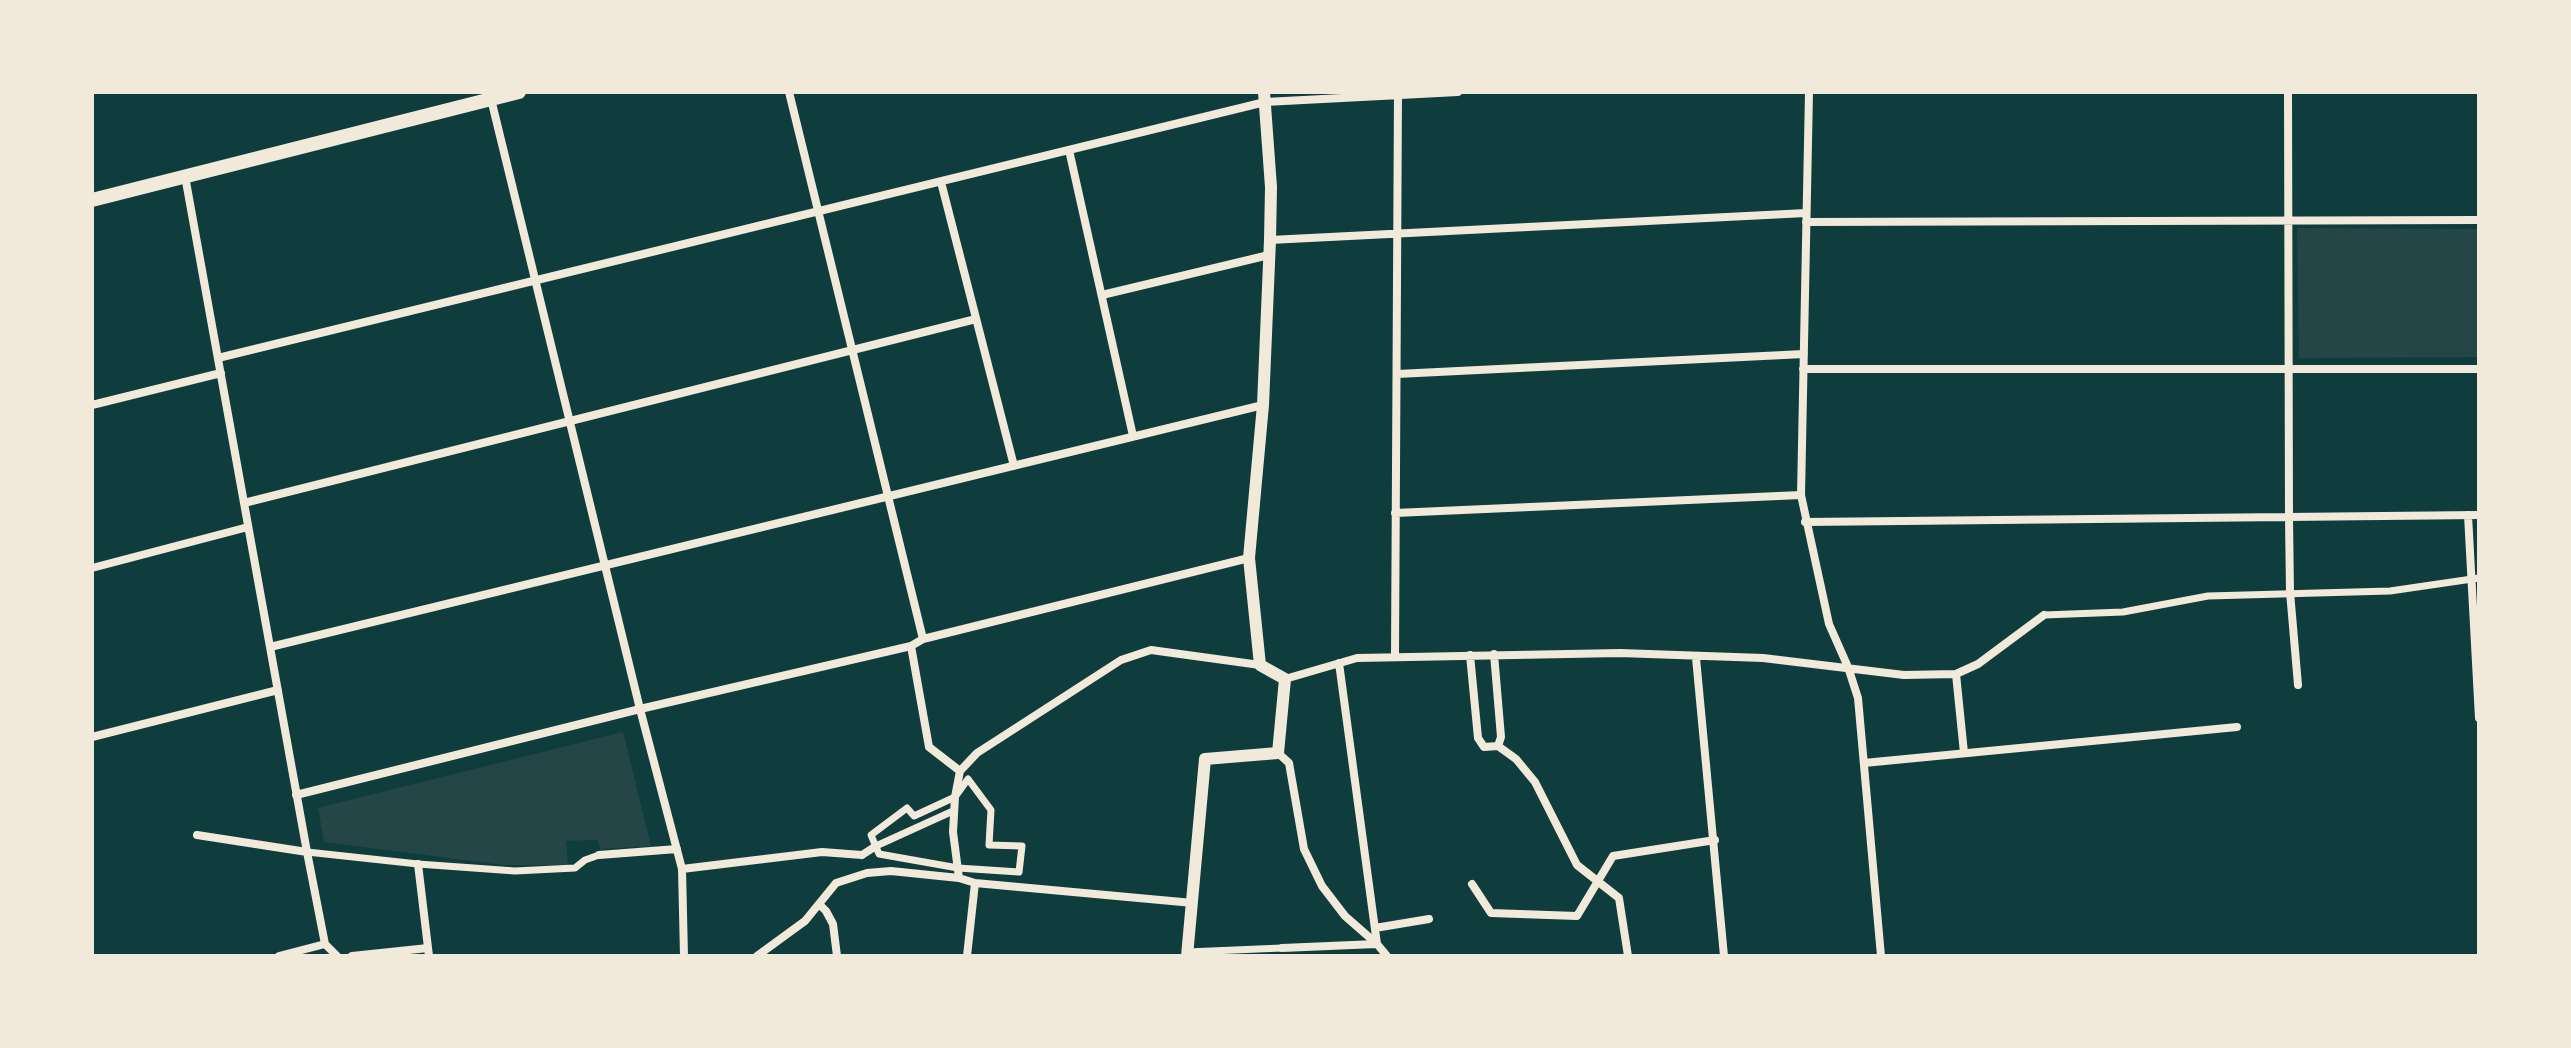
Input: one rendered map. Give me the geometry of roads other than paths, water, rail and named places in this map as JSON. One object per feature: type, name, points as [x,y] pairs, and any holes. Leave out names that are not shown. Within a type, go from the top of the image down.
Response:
[{"type":"main road","points":[[92,200],[519,92]]},
{"type":"street","points":[[789,92],[923,639]]},
{"type":"street","points":[[218,358],[941,182],[1264,97],[1458,92]]},
{"type":"street","points":[[1809,92],[1801,495],[1829,624],[1858,698],[1881,956]]},
{"type":"street","points":[[2288,92],[2290,592],[2298,685]]},
{"type":"street","points":[[1395,656],[1398,94]]},
{"type":"street","points":[[1260,665],[1249,558],[1263,405],[1270,240],[1271,187],[1264,97]]},
{"type":"street","points":[[491,99],[682,869],[684,956]]},
{"type":"street","points":[[1069,150],[1133,436]]},
{"type":"street","points":[[185,176],[307,852],[325,944],[337,956]]},
{"type":"street","points":[[941,182],[1014,466]]},
{"type":"street","points":[[1270,240],[1806,218],[2479,220]]},
{"type":"street","points":[[1102,295],[1269,255]]},
{"type":"street","points":[[244,503],[976,319]]},
{"type":"street","points":[[1397,374],[1804,354]]},
{"type":"street","points":[[1803,369],[2479,369]]},
{"type":"street","points":[[92,405],[221,373]]},
{"type":"street","points":[[270,647],[1263,405]]},
{"type":"street","points":[[1395,513],[1801,495]]},
{"type":"street","points":[[2468,515],[2475,577],[2479,718]]},
{"type":"street","points":[[1805,522],[2479,515]]},
{"type":"street","points":[[92,568],[248,527]]},
{"type":"street","points":[[296,795],[640,709],[911,646],[923,639],[1249,558]]},
{"type":"street","points":[[958,873],[953,811],[960,771],[977,753],[1121,660],[1151,650],[1260,665],[1285,679],[1357,658],[1620,653],[1763,658],[1904,675],[1956,674],[1978,664],[2044,615],[2123,612],[2208,596],[2390,591],[2475,577]]},
{"type":"street","points":[[911,646],[929,747],[960,771]]},
{"type":"street","points":[[1494,654],[1501,737],[1498,746]]},
{"type":"street","points":[[1470,655],[1478,738],[1484,747],[1498,746],[1516,759],[1535,782],[1577,865],[1619,898],[1628,956]]},
{"type":"street","points":[[1696,658],[1724,956]]},
{"type":"street","points":[[1339,663],[1377,944]]},
{"type":"street","points":[[1956,674],[1964,753]]},
{"type":"street","points":[[1278,753],[1285,679]]},
{"type":"street","points":[[92,737],[278,690]]},
{"type":"street","points":[[1864,763],[2237,727]]},
{"type":"street","points":[[1377,944],[1187,954],[1205,759],[1278,753],[1289,763],[1304,849],[1322,886],[1345,916],[1377,944],[1387,956]]},
{"type":"street","points":[[757,956],[805,921],[836,883],[867,873],[891,871],[958,873],[1019,872],[1022,846],[989,845],[991,810],[968,779],[955,797],[914,816],[907,808],[871,835],[879,854],[958,873],[975,883],[1193,903]]},
{"type":"street","points":[[682,869],[822,852],[862,855],[953,811]]},
{"type":"street","points":[[197,835],[307,852],[515,871],[575,868],[599,855],[677,849]]},
{"type":"street","points":[[1472,884],[1491,913],[1577,916],[1613,856],[1715,840]]},
{"type":"street","points":[[862,855],[867,873]]},
{"type":"street","points":[[352,956],[428,952],[418,864]]},
{"type":"street","points":[[967,956],[975,883]]},
{"type":"street","points":[[819,904],[833,924],[837,956]]},
{"type":"street","points":[[1375,928],[1429,919]]},
{"type":"street","points":[[279,956],[325,944]]}]
